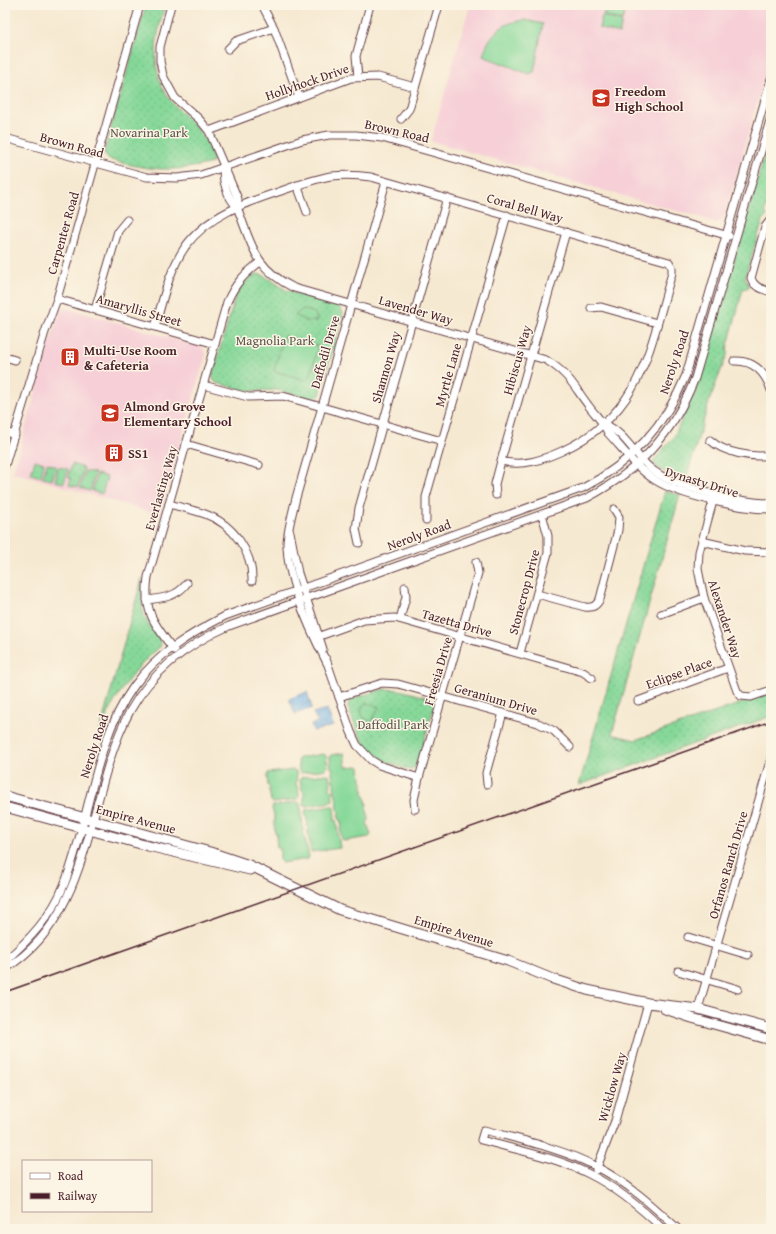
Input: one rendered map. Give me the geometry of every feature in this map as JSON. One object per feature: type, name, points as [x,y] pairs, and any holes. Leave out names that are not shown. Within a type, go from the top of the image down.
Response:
[{"type":"main road","name":"Empire Avenue","points":[[5,796],[89,819],[247,870],[258,870],[340,910],[508,961],[550,978],[588,990],[648,1003],[698,1009],[771,1029]]},
{"type":"main road","name":"Empire Avenue","points":[[5,807],[86,829],[207,856]]},
{"type":"main road","name":"Empire Avenue","points":[[648,1003],[692,1018],[771,1040]]},
{"type":"main road","points":[[727,1028],[737,1026],[767,1034],[771,1033]]},
{"type":"street","name":"Carpenter Road","points":[[5,465],[56,299],[140,5]]},
{"type":"street","name":"Lavender Way","points":[[171,5],[161,41],[160,61],[164,76],[176,98],[209,131],[238,199],[237,207],[249,240],[260,262],[272,275],[294,288],[546,360],[562,371],[604,424]]},
{"type":"street","points":[[262,5],[274,28],[299,97]]},
{"type":"street","points":[[358,77],[356,56],[370,5]]},
{"type":"street","points":[[401,119],[409,109],[439,5]]},
{"type":"street","points":[[228,49],[236,42],[274,28]]},
{"type":"street","name":"Hollyhock Drive","points":[[209,131],[299,97],[358,77],[378,77],[415,87]]},
{"type":"street","name":"Neroly Road","points":[[89,819],[110,729],[115,717],[134,685],[146,671],[172,647],[197,630],[225,616],[583,488],[604,478],[633,454],[661,422],[681,388],[771,79]]},
{"type":"street","name":"Neroly Road","points":[[5,961],[34,934],[57,900],[64,886],[120,733],[130,711],[154,678],[178,655],[202,639],[229,626],[587,498],[609,486],[640,462],[669,429],[690,392],[771,117]]},
{"type":"street","name":"Brown Road","points":[[5,138],[95,164],[147,177],[177,178],[202,175],[302,140],[330,135],[356,135],[382,138],[736,238]]},
{"type":"street","points":[[745,205],[743,197],[753,160],[748,156]]},
{"type":"street","name":"Coral Bell Way","points":[[155,327],[171,273],[186,247],[198,232],[211,221],[237,207],[297,185],[330,176],[348,175],[371,177],[668,262],[672,267],[672,273],[639,379],[621,407],[586,439],[553,455],[526,463],[501,461]]},
{"type":"street","name":"Daffodil Drive","points":[[386,182],[296,498],[290,530],[300,590],[353,738],[363,752],[379,765],[419,778]]},
{"type":"street","points":[[297,185],[307,212]]},
{"type":"street","name":"Shannon Way","points":[[359,543],[356,529],[359,508],[447,198]]},
{"type":"street","name":"Myrtle Lane","points":[[426,520],[426,497],[507,215]]},
{"type":"street","points":[[771,219],[765,228],[758,250],[752,282],[758,287],[771,292]]},
{"type":"street","points":[[95,310],[118,231],[127,220]]},
{"type":"street","name":"Hibiscus Way","points":[[496,495],[495,484],[501,461],[566,232]]},
{"type":"street","name":"Everlasting Way","points":[[178,655],[154,623],[147,600],[148,577],[231,292],[243,275],[260,262]]},
{"type":"street","name":"Amaryllis Street","points":[[56,299],[215,344]]},
{"type":"street","points":[[591,308],[601,307],[657,323]]},
{"type":"street","points":[[5,357],[15,360]]},
{"type":"street","points":[[734,361],[745,362],[755,366],[764,374],[771,390]]},
{"type":"street","points":[[203,385],[248,397],[283,396],[442,441]]},
{"type":"street","name":"Dynasty Drive","points":[[604,424],[608,433],[633,454],[640,462],[659,476],[738,506],[771,509]]},
{"type":"street","points":[[5,432],[15,434]]},
{"type":"street","points":[[710,440],[718,446],[747,455],[758,457],[771,455]]},
{"type":"street","points":[[186,444],[259,465]]},
{"type":"street","name":"Dynasty Drive","points":[[714,497],[739,501],[771,503]]},
{"type":"street","name":"Alexander Way","points":[[714,497],[699,552],[698,569],[704,598],[737,692],[741,696],[751,697],[771,690]]},
{"type":"street","points":[[169,504],[206,514],[227,527],[237,537],[247,552],[253,570],[252,582]]},
{"type":"street","points":[[537,594],[585,607],[591,608],[597,605],[616,542],[619,517],[614,509]]},
{"type":"street","name":"Stonecrop Drive","points":[[520,653],[548,553],[548,536],[542,514]]},
{"type":"street","points":[[702,541],[745,551],[771,552]]},
{"type":"street","name":"Freesia Drive","points":[[415,809],[414,800],[419,778],[478,573],[476,562]]},
{"type":"street","points":[[147,600],[175,594],[181,591],[187,583]]},
{"type":"street","points":[[400,619],[406,597],[405,587]]},
{"type":"street","points":[[661,614],[704,598]]},
{"type":"street","name":"Tazetta Drive","points":[[317,637],[364,620],[377,618],[400,619],[583,672],[592,678]]},
{"type":"street","name":"Eclipse Place","points":[[638,701],[728,668]]},
{"type":"street","name":"Geranium Drive","points":[[339,698],[382,683],[398,684],[544,726],[554,731],[570,747]]},
{"type":"street","points":[[487,784],[486,773],[503,713]]},
{"type":"street","name":"Orfanos Ranch Drive","points":[[698,1009],[771,758]]},
{"type":"street","name":"Neroly Road","points":[[5,969],[30,949],[47,931],[60,912],[79,866],[86,829]]},
{"type":"street","points":[[57,900],[60,912]]},
{"type":"street","points":[[688,937],[748,955]]},
{"type":"street","points":[[678,971],[738,989]]},
{"type":"street","name":"Wicklow Way","points":[[593,1176],[616,1121],[648,1003]]},
{"type":"street","points":[[663,1229],[627,1197],[593,1176],[552,1160],[481,1140],[484,1130],[555,1150],[598,1167],[633,1189],[678,1229]]},
{"type":"shaded area","name":"Freedom High School","points":[[470,5],[771,5],[771,55],[724,218],[717,223],[711,222],[701,217],[431,141]]},
{"type":"shaded area","name":"Almond Grove Elementary School","points":[[66,308],[202,347],[206,354],[160,515],[13,472],[51,339],[61,310]]},
{"type":"green space","name":"Novarina Park","points":[[146,5],[165,5],[156,46],[158,73],[168,97],[203,136],[213,159],[212,163],[172,169],[147,168],[108,159],[104,152]]},
{"type":"green space","points":[[606,5],[626,9],[622,21],[603,15]]},
{"type":"green space","points":[[602,16],[622,22],[619,34],[599,28]]},
{"type":"green space","points":[[525,20],[543,24],[534,72],[529,74],[483,56],[489,41],[498,30],[510,23]]},
{"type":"green space","points":[[771,133],[771,192],[765,211],[767,216],[763,220],[745,277],[749,287],[743,289],[727,349],[728,352],[710,399],[686,479],[662,471],[653,461],[674,437],[697,386]]},
{"type":"green space","name":"Magnolia Park","points":[[255,274],[263,275],[286,290],[339,306],[343,313],[320,395],[312,399],[278,390],[248,391],[216,383],[212,376],[236,295],[242,285]]},
{"type":"green space","points":[[303,309],[315,313],[317,321],[306,321],[295,315]]},
{"type":"green space","points":[[284,336],[318,346],[310,377],[306,380],[274,371]]},
{"type":"green space","points":[[35,460],[44,463],[41,477],[31,474]]},
{"type":"green space","points":[[47,463],[56,466],[52,480],[43,478]]},
{"type":"green space","points":[[72,464],[84,468],[78,487],[69,485],[71,478],[68,477]]},
{"type":"green space","points":[[58,467],[68,469],[64,483],[55,481]]},
{"type":"green space","points":[[85,471],[95,473],[90,491],[80,488]]},
{"type":"green space","points":[[97,474],[107,477],[102,494],[92,491]]},
{"type":"green space","points":[[665,491],[680,495],[612,734],[635,740],[771,693],[771,716],[579,785]]},
{"type":"green space","points":[[142,578],[144,615],[158,638],[161,646],[140,666],[122,689],[108,714],[97,741]]},
{"type":"green space","name":"Daffodil Park","points":[[384,689],[400,690],[430,698],[434,706],[417,766],[410,770],[384,760],[368,749],[358,732],[348,707],[351,699]]},
{"type":"green space","points":[[367,703],[379,707],[371,722],[363,717],[361,712],[362,706]]},
{"type":"green space","points":[[344,753],[346,767],[360,767],[361,780],[363,782],[363,794],[365,796],[367,806],[365,808],[367,810],[369,820],[367,823],[371,835],[369,837],[344,841],[342,839],[340,829],[342,826],[338,814],[340,812],[338,811],[334,786],[335,784],[333,782],[333,769],[331,768],[330,757],[331,755]]},
{"type":"green space","points":[[324,754],[326,756],[328,766],[326,769],[301,773],[299,771],[299,758]]},
{"type":"green space","points":[[293,770],[296,771],[297,782],[295,784],[298,786],[298,799],[273,803],[271,801],[270,788],[268,786],[268,773]]},
{"type":"green space","points":[[329,775],[331,786],[329,788],[332,790],[333,800],[331,802],[307,806],[304,804],[304,792],[302,790],[300,779],[302,777]]},
{"type":"green space","points":[[298,802],[300,804],[302,814],[300,816],[302,818],[306,843],[305,845],[307,847],[309,857],[307,859],[282,863],[280,861],[280,849],[277,847],[277,834],[275,833],[275,820],[272,808],[273,806]]},
{"type":"green space","points":[[332,806],[334,808],[334,820],[336,820],[340,848],[311,852],[305,812],[306,810]]},
{"type":"water","points":[[307,692],[312,708],[295,714],[289,699]]},
{"type":"water","points":[[327,709],[333,726],[314,731],[311,725],[318,722],[313,713]]},
{"type":"railway","points":[[5,992],[771,721]]},
{"type":"place","name":"Freedom High School","points":[[601,98]]},
{"type":"place","name":"Multi-Use Room & Cafeteria","points":[[70,357]]},
{"type":"place","name":"Almond Grove Elementary School","points":[[110,413]]},
{"type":"place","name":"SS1","points":[[114,453]]}]
